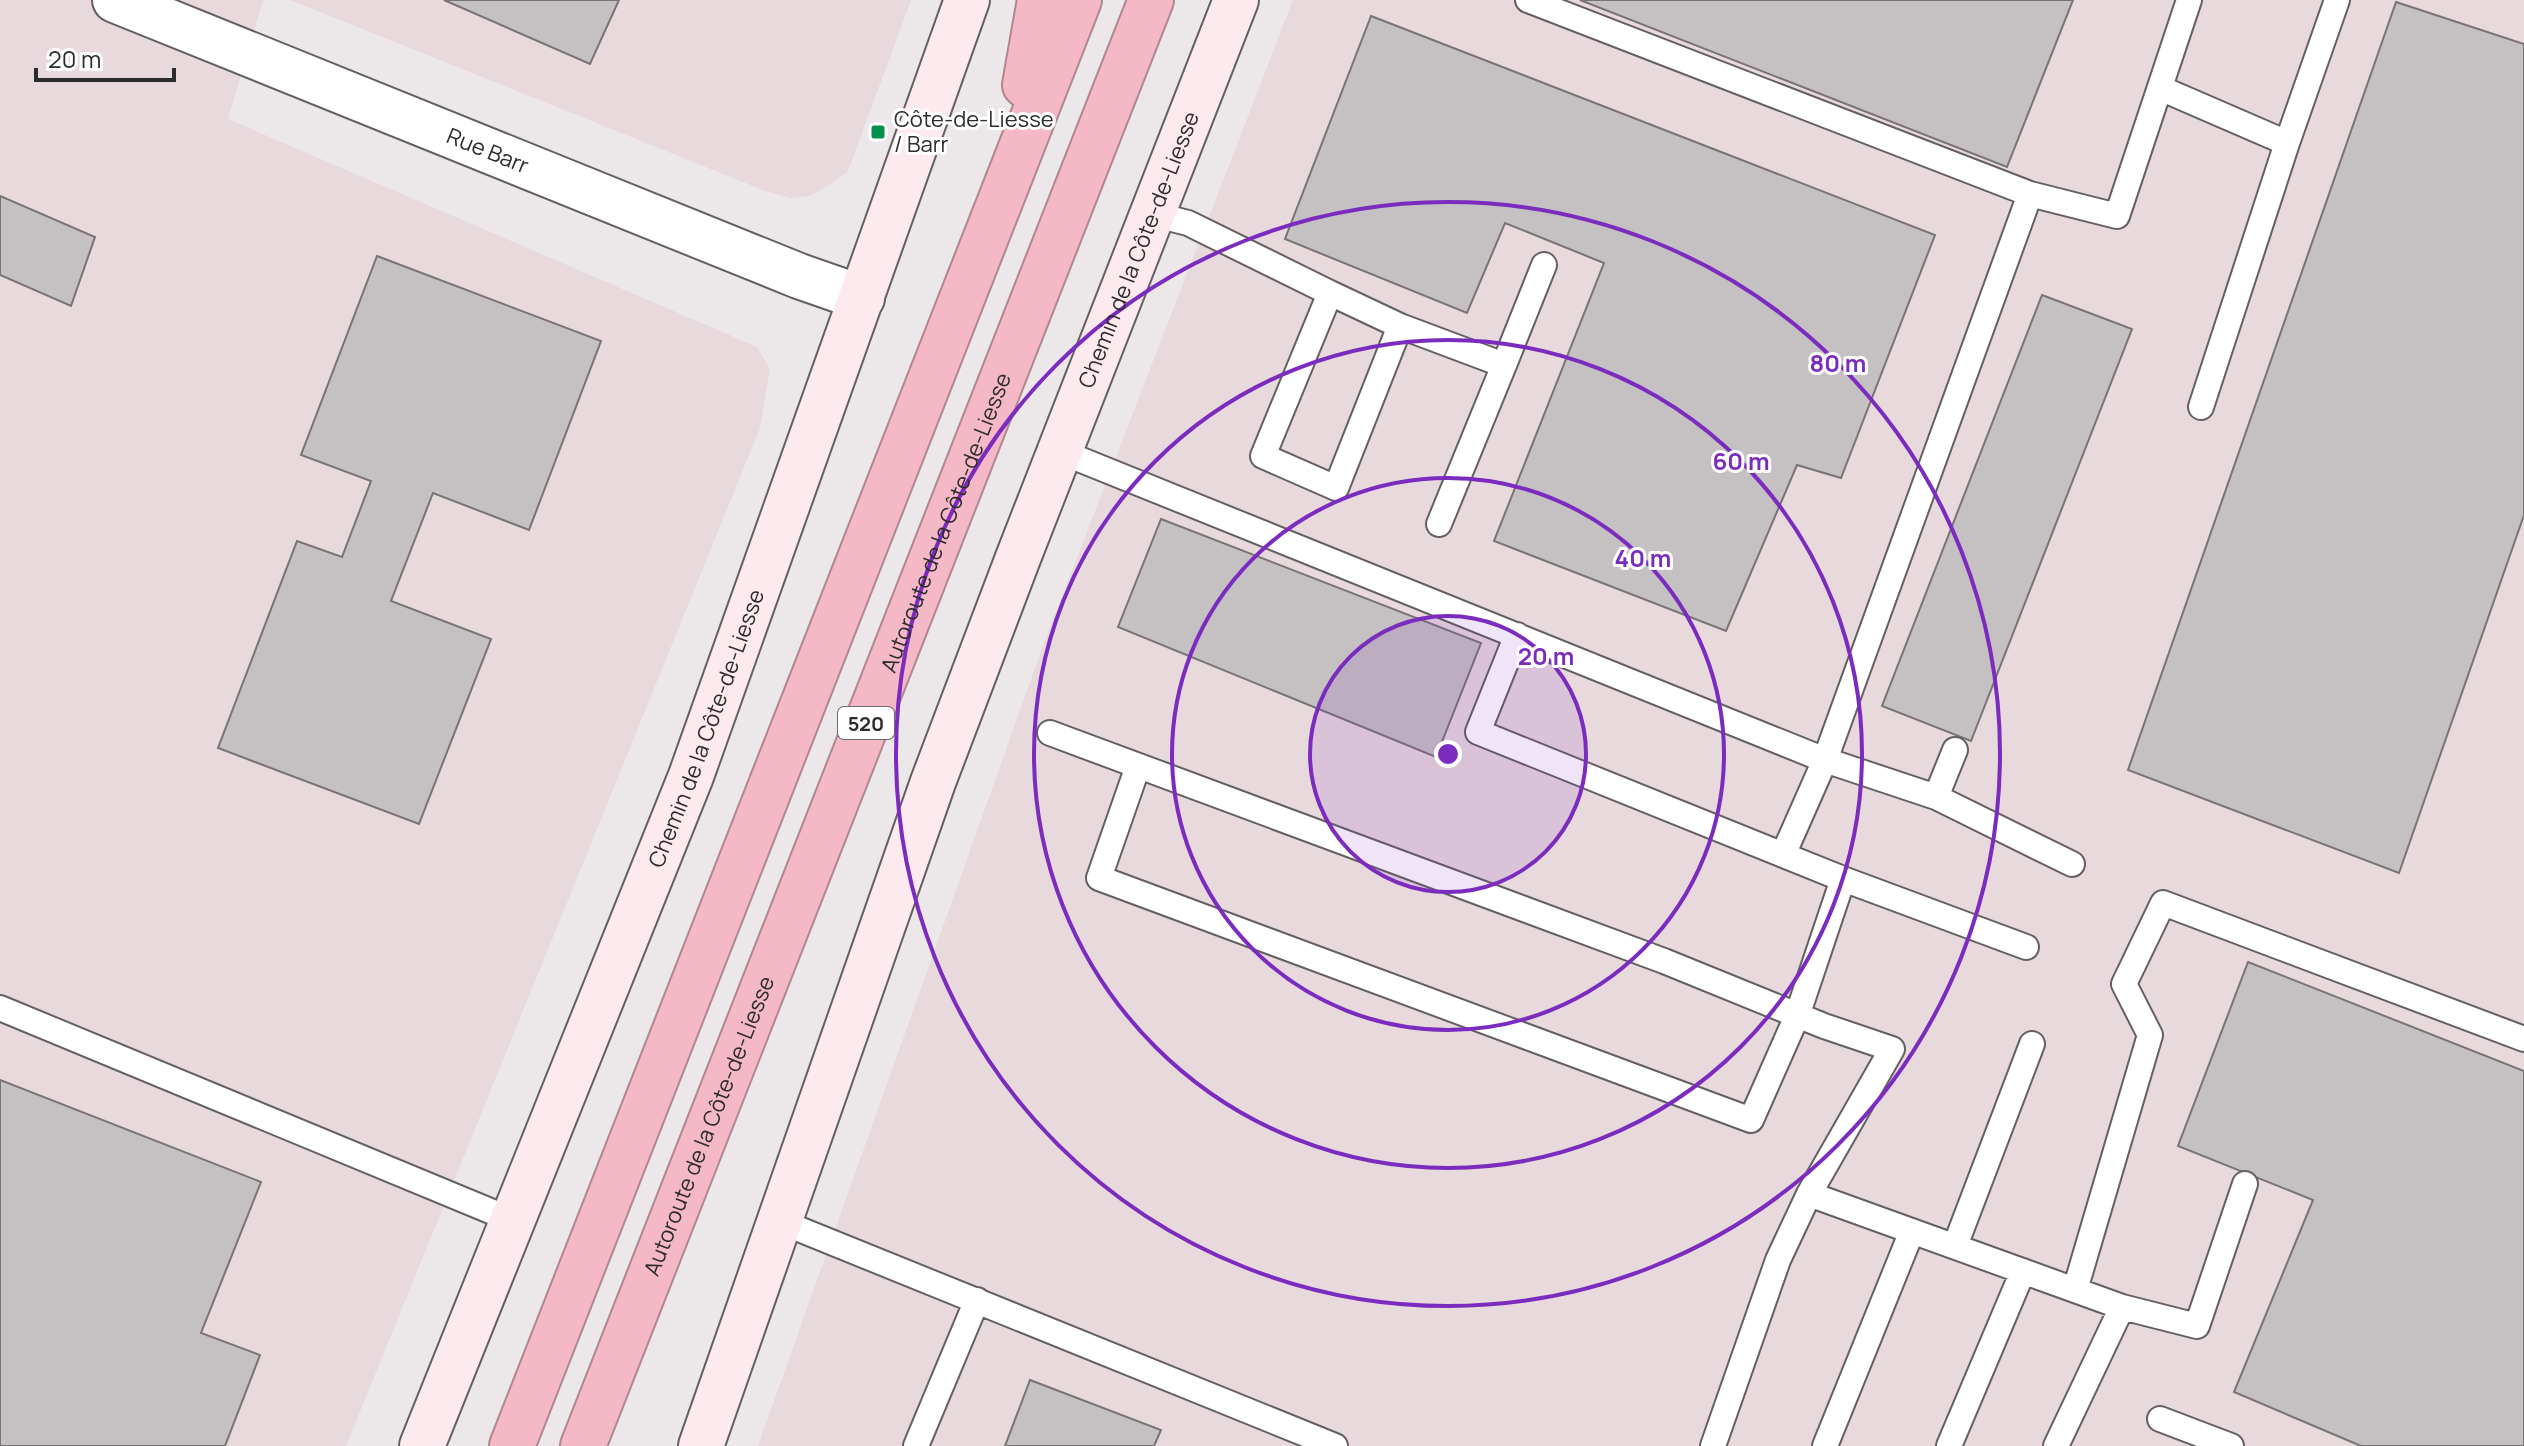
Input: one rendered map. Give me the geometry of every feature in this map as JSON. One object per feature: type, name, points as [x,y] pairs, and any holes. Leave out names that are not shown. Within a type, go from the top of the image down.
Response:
[{"type":"highway","points":[[1009,178],[1040,0]]},
{"type":"highway","points":[[512,1446],[1079,0]]},
{"type":"highway","name":"Autoroute de la Côte-de-Liesse","points":[[583,1446],[1151,0]]},
{"type":"main road","name":"Chemin de la Côte-de-Liesse","points":[[422,1446],[691,776],[967,0]]},
{"type":"main road","name":"Chemin de la Côte-de-Liesse","points":[[701,1446],[928,797],[1059,451],[1236,0]]},
{"type":"street","name":"Rue Barr","points":[[115,0],[799,276],[862,298]]},
{"type":"lane","points":[[1528,0],[2030,194],[2117,216],[2189,0]]},
{"type":"lane","points":[[2201,407],[2337,0]]},
{"type":"lane","points":[[2160,88],[2287,143]]},
{"type":"lane","points":[[1783,855],[1825,760],[2030,194]]},
{"type":"lane","points":[[1152,214],[1188,223],[1400,326],[1504,365]]},
{"type":"lane","points":[[1439,524],[1544,265]]},
{"type":"lane","points":[[1330,293],[1263,456],[1336,488],[1400,326]]},
{"type":"lane","points":[[1059,451],[1825,760],[1936,797],[2072,864]]},
{"type":"lane","points":[[1517,635],[1478,732],[1843,879],[2026,947]]},
{"type":"lane","points":[[1050,733],[1664,961],[1797,1016],[1892,1049],[1809,1194],[1778,1260],[1713,1446]]},
{"type":"lane","points":[[1936,797],[1955,750]]},
{"type":"lane","points":[[1138,766],[1099,878],[1751,1120],[1797,1016],[1843,879]]},
{"type":"lane","points":[[2075,1290],[2150,1035],[2124,984],[2163,903],[2524,1039]]},
{"type":"lane","points":[[0,1008],[512,1220]]},
{"type":"lane","points":[[1955,1246],[2032,1044]]},
{"type":"lane","points":[[1809,1194],[2122,1307],[2197,1326],[2245,1184]]},
{"type":"lane","points":[[779,1221],[1335,1446]]},
{"type":"lane","points":[[1825,1446],[1912,1231]]},
{"type":"lane","points":[[1949,1446],[2023,1271]]},
{"type":"lane","points":[[916,1446],[977,1300]]},
{"type":"lane","points":[[2056,1446],[2122,1307]]},
{"type":"lane","points":[[2160,1419],[2231,1446]]},
{"type":"shaded area","points":[[0,0],[263,0],[228,119],[757,347],[770,369],[760,428],[346,1446],[0,1446]]},
{"type":"shaded area","points":[[290,0],[911,0],[848,171],[809,196],[790,198],[763,190]]},
{"type":"shaded area","points":[[1293,0],[2524,0],[2524,1446],[758,1446],[1044,643]]},
{"type":"building","points":[[444,0],[619,0],[590,64]]},
{"type":"building","points":[[1580,0],[2073,0],[2007,167]]},
{"type":"building","points":[[2396,2],[2524,44],[2524,515],[2399,873],[2128,770]]},
{"type":"building","points":[[1371,16],[1935,235],[1841,478],[1797,465],[1726,631],[1494,541],[1604,263],[1505,223],[1467,313],[1285,239]]},
{"type":"building","points":[[0,196],[95,237],[71,306],[0,275]]},
{"type":"building","points":[[377,256],[601,341],[529,530],[433,493],[391,601],[491,639],[419,824],[218,748],[297,541],[342,557],[371,481],[301,455]]},
{"type":"building","points":[[2042,295],[2132,329],[1971,741],[1882,706]]},
{"type":"building","points":[[1161,519],[1481,643],[1436,757],[1118,627]]},
{"type":"building","points":[[2248,962],[2524,1071],[2524,1446],[2361,1446],[2234,1392],[2313,1200],[2178,1146]]},
{"type":"building","points":[[0,1080],[261,1182],[201,1333],[260,1355],[225,1446],[0,1446]]},
{"type":"building","points":[[1030,1380],[1161,1430],[1154,1446],[1005,1446]]},
{"type":"place","name":"Côte-de-Liesse / Barr","points":[[878,132]]}]
